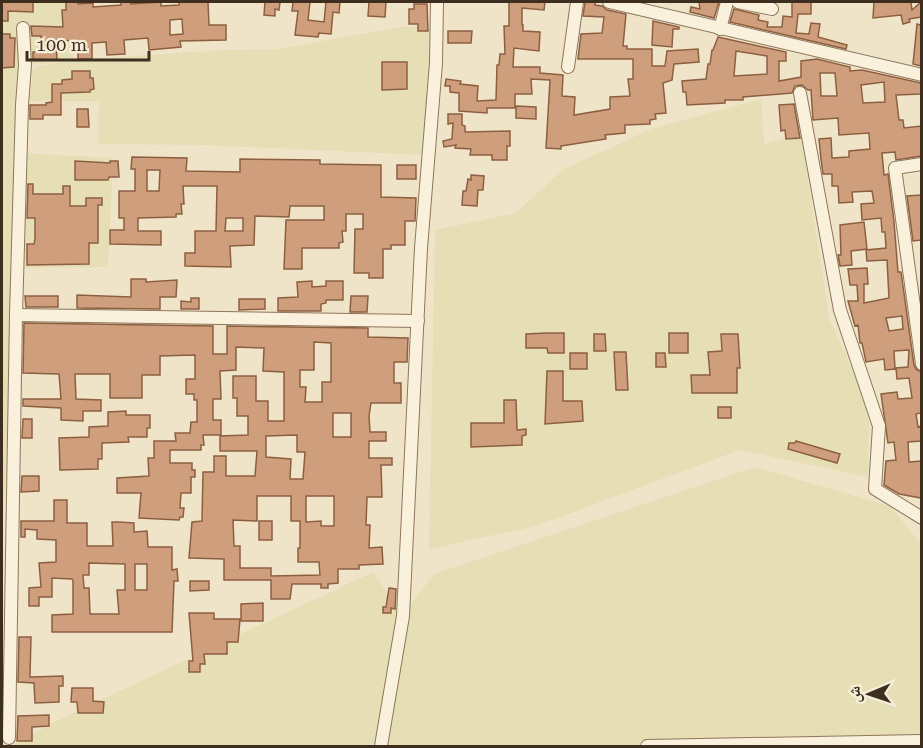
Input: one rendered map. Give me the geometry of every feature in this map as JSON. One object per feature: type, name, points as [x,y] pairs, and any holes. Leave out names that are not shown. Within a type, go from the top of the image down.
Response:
[{"type":"street","points":[[381,747],[403,615],[421,248],[436,63],[437,2]]},
{"type":"street","points":[[568,67],[577,2]]},
{"type":"street","points":[[609,2],[921,75]]},
{"type":"street","points":[[720,29],[727,2]]},
{"type":"street","points":[[738,2],[772,9]]},
{"type":"street","points":[[9,738],[16,315],[25,65],[23,28]]},
{"type":"street","points":[[800,93],[840,309],[879,426],[875,489],[921,518]]},
{"type":"street","points":[[921,164],[895,168],[921,364]]},
{"type":"street","points":[[16,315],[418,321]]},
{"type":"street","points":[[646,747],[921,741]]},
{"type":"shaded area","points":[[2,2],[72,2],[73,60],[224,50],[277,49],[402,27],[442,26],[426,155],[202,145],[98,144],[99,101],[29,101],[33,68],[64,61],[25,65],[21,153],[113,158],[108,267],[18,268],[2,540]]},
{"type":"shaded area","points":[[761,99],[764,144],[801,133],[829,318],[869,406],[868,477],[740,450],[533,527],[429,549],[435,230],[516,213],[562,170],[651,129]]},
{"type":"shaded area","points":[[755,467],[890,506],[921,544],[921,746],[11,746],[56,721],[373,572],[403,615],[434,574]]},
{"type":"building","points":[[2,2],[33,2],[33,12],[8,11],[8,21],[2,21]]},
{"type":"building","points":[[66,2],[93,3],[93,7],[121,5],[121,2],[131,2],[131,4],[161,2],[161,6],[179,5],[179,2],[208,2],[209,25],[226,25],[226,40],[180,41],[181,47],[149,50],[148,38],[124,40],[125,54],[107,55],[106,42],[92,43],[92,59],[78,59],[78,41],[56,40],[57,60],[33,59],[33,52],[41,52],[41,36],[32,36],[31,26],[63,27],[62,10],[66,10]],"holes":[[[182,19],[183,34],[170,35],[170,20]]]},
{"type":"building","points":[[265,2],[280,2],[279,10],[275,9],[275,16],[264,15]]},
{"type":"building","points":[[293,2],[310,2],[308,20],[324,22],[326,2],[340,2],[339,13],[333,12],[331,34],[319,33],[318,37],[295,35],[298,11],[292,11]]},
{"type":"building","points":[[369,2],[386,2],[385,17],[368,16]]},
{"type":"building","points":[[509,2],[545,2],[544,10],[522,8],[523,31],[540,32],[539,51],[514,48],[513,67],[540,67],[540,73],[563,75],[562,96],[575,97],[574,115],[610,109],[610,97],[630,96],[628,79],[633,79],[633,59],[578,59],[581,34],[602,33],[604,17],[583,16],[585,2],[595,2],[595,5],[607,10],[626,14],[623,46],[627,46],[627,49],[652,49],[652,66],[665,66],[667,51],[698,49],[699,62],[674,64],[672,80],[663,83],[666,113],[655,114],[656,119],[650,120],[650,124],[625,125],[625,133],[605,135],[606,139],[561,146],[561,149],[546,148],[550,80],[531,79],[532,94],[515,94],[515,108],[487,108],[487,113],[459,111],[459,93],[450,92],[450,86],[445,86],[446,79],[461,81],[460,84],[478,86],[477,101],[496,100],[497,65],[499,65],[500,54],[505,54],[504,26],[509,26]]},
{"type":"building","points":[[699,2],[719,2],[714,18],[690,12],[691,7],[700,9]]},
{"type":"building","points":[[792,2],[811,2],[811,14],[798,14],[796,33],[809,34],[811,23],[820,24],[818,37],[847,45],[846,49],[730,22],[734,9],[759,15],[758,20],[768,22],[767,27],[782,27],[783,16],[792,17]]},
{"type":"building","points":[[874,2],[911,2],[912,10],[921,2],[921,17],[909,19],[910,22],[903,24],[901,15],[873,18]]},
{"type":"building","points":[[414,4],[427,4],[428,31],[418,31],[418,24],[409,24],[409,9],[414,9]]},
{"type":"building","points":[[653,21],[679,27],[679,29],[673,29],[672,47],[652,45]]},
{"type":"building","points":[[917,24],[921,25],[921,66],[913,64]]},
{"type":"building","points":[[448,31],[472,31],[471,43],[448,43]]},
{"type":"building","points":[[2,34],[10,34],[10,38],[15,38],[14,67],[2,68]]},
{"type":"building","points":[[718,37],[786,52],[786,61],[779,61],[779,81],[801,77],[801,61],[817,59],[850,67],[850,71],[862,70],[921,83],[921,94],[896,95],[899,120],[903,120],[904,128],[921,126],[921,156],[896,160],[895,152],[882,153],[884,175],[888,174],[898,272],[901,272],[914,365],[921,372],[921,413],[916,414],[918,427],[921,426],[921,441],[908,442],[909,462],[921,461],[921,498],[899,494],[884,485],[886,461],[896,460],[894,442],[888,443],[881,394],[897,392],[898,399],[912,398],[909,378],[897,379],[896,368],[908,367],[909,350],[894,351],[895,369],[885,370],[884,359],[866,362],[862,343],[860,343],[858,325],[855,326],[848,301],[858,301],[857,285],[850,285],[848,269],[867,268],[868,284],[864,284],[864,303],[889,298],[887,260],[867,261],[866,250],[886,248],[881,218],[862,220],[861,204],[874,203],[872,191],[852,192],[853,202],[839,203],[838,186],[832,186],[832,174],[823,174],[819,139],[831,138],[832,158],[849,157],[849,151],[870,149],[869,133],[839,135],[838,118],[813,120],[811,90],[802,85],[795,86],[792,93],[743,97],[743,100],[725,100],[725,103],[687,105],[682,81],[706,79]],"holes":[[[736,51],[767,56],[767,74],[734,76]],[[820,73],[835,73],[837,96],[821,96]],[[884,82],[885,102],[863,103],[861,85]],[[902,316],[903,329],[889,331],[886,318]]]},
{"type":"building","points":[[382,62],[407,62],[407,89],[382,90]]},
{"type":"building","points":[[72,71],[90,71],[94,89],[90,92],[61,93],[61,115],[43,115],[43,119],[30,119],[30,105],[46,105],[52,102],[52,84],[62,84],[62,80],[72,79]]},
{"type":"building","points":[[794,104],[800,138],[786,139],[785,130],[781,131],[779,105]]},
{"type":"building","points":[[516,106],[536,107],[536,119],[516,118]]},
{"type":"building","points":[[77,109],[88,109],[89,127],[77,127]]},
{"type":"building","points":[[448,114],[462,114],[462,125],[465,126],[465,132],[510,131],[507,160],[492,160],[492,155],[470,155],[471,149],[455,148],[456,145],[444,147],[443,141],[452,139],[453,123],[448,124]]},
{"type":"building","points":[[132,157],[187,158],[186,171],[240,172],[240,159],[320,160],[320,164],[381,165],[381,197],[416,198],[415,221],[405,221],[405,245],[391,245],[391,249],[383,249],[383,278],[369,278],[369,273],[354,273],[355,229],[363,229],[363,214],[346,214],[346,231],[342,231],[343,242],[339,243],[339,248],[302,248],[302,269],[284,269],[286,220],[324,220],[324,206],[290,206],[289,217],[255,216],[254,245],[230,246],[231,267],[185,266],[185,253],[195,253],[195,231],[216,231],[217,186],[183,186],[182,214],[176,214],[176,217],[138,218],[138,231],[161,231],[161,245],[110,244],[110,230],[124,230],[124,218],[119,218],[119,191],[135,191],[135,169],[131,169]],"holes":[[[147,170],[160,170],[159,191],[147,191]],[[226,218],[243,218],[243,231],[225,231]]]},
{"type":"building","points":[[75,161],[110,163],[110,161],[118,161],[119,177],[109,177],[108,180],[75,180]]},
{"type":"building","points":[[397,165],[416,165],[416,179],[397,179]]},
{"type":"building","points":[[471,175],[484,176],[483,190],[478,190],[477,206],[462,205],[463,191],[466,191]]},
{"type":"building","points":[[28,184],[33,184],[33,194],[63,194],[63,186],[70,186],[70,206],[86,206],[86,198],[102,198],[102,205],[98,205],[98,243],[89,243],[89,264],[27,265],[27,244],[34,244],[35,239],[35,218],[27,218]]},
{"type":"building","points":[[921,195],[921,240],[913,241],[907,196]]},
{"type":"building","points":[[864,222],[867,249],[851,251],[852,265],[840,266],[838,255],[841,255],[840,225]]},
{"type":"building","points":[[131,279],[146,279],[146,282],[177,280],[176,297],[160,297],[160,309],[77,308],[77,295],[131,297]]},
{"type":"building","points":[[312,281],[312,287],[326,286],[326,281],[343,281],[343,300],[326,300],[326,303],[321,304],[321,311],[278,311],[278,298],[298,297],[297,282]]},
{"type":"building","points":[[25,296],[58,296],[58,307],[26,307]]},
{"type":"building","points":[[351,296],[368,296],[367,312],[350,312]]},
{"type":"building","points":[[191,298],[199,298],[199,309],[181,309],[181,301],[191,302]]},
{"type":"building","points":[[239,299],[265,299],[265,309],[239,310]]},
{"type":"building","points":[[24,323],[213,326],[213,354],[227,354],[227,326],[368,328],[368,337],[408,338],[407,362],[394,362],[394,383],[401,383],[401,403],[371,403],[369,416],[370,432],[386,432],[386,441],[369,441],[369,458],[392,458],[392,465],[381,465],[382,497],[367,497],[366,525],[370,525],[369,548],[382,547],[383,564],[359,565],[359,569],[338,569],[338,583],[328,584],[328,588],[321,588],[321,584],[292,584],[290,599],[271,599],[271,580],[224,580],[224,559],[189,558],[192,522],[202,521],[203,472],[214,472],[214,456],[226,456],[226,476],[255,476],[257,451],[220,451],[220,436],[248,435],[248,416],[237,416],[237,398],[233,398],[233,376],[256,376],[256,401],[268,401],[268,421],[284,421],[284,372],[263,371],[264,348],[236,347],[236,370],[220,371],[221,399],[213,399],[213,420],[221,420],[221,435],[203,435],[204,445],[201,445],[201,450],[170,450],[170,463],[192,463],[192,470],[195,470],[195,477],[191,477],[191,493],[181,493],[180,508],[184,508],[183,517],[179,520],[139,518],[141,493],[117,493],[117,478],[149,476],[148,458],[154,458],[154,441],[176,441],[175,433],[190,433],[191,422],[197,422],[197,400],[194,400],[194,394],[186,394],[186,379],[195,379],[195,355],[160,356],[160,375],[142,375],[142,398],[110,398],[110,374],[75,374],[76,399],[101,400],[101,411],[83,411],[83,421],[61,420],[61,408],[23,406],[23,399],[61,399],[59,374],[23,373]],"holes":[[[314,342],[331,343],[331,382],[322,382],[322,402],[305,402],[306,387],[300,387],[300,370],[314,370]],[[333,413],[351,413],[351,437],[333,437]],[[297,435],[297,452],[305,452],[303,479],[290,479],[291,459],[266,457],[266,436]],[[257,496],[291,496],[291,521],[300,521],[298,562],[319,562],[320,575],[271,576],[271,568],[240,568],[240,546],[234,546],[233,520],[257,521]],[[306,496],[334,496],[334,526],[321,526],[321,521],[306,522]]]},
{"type":"building","points":[[564,333],[564,353],[548,353],[547,348],[526,348],[526,334]]},
{"type":"building","points":[[669,333],[688,333],[688,353],[669,353]]},
{"type":"building","points":[[594,334],[605,334],[606,351],[594,351]]},
{"type":"building","points":[[721,334],[738,334],[740,368],[737,368],[737,393],[692,393],[691,375],[710,375],[708,352],[722,351]]},
{"type":"building","points":[[614,352],[626,352],[628,390],[616,390]]},
{"type":"building","points":[[570,353],[587,353],[587,369],[570,369]]},
{"type":"building","points":[[656,353],[665,353],[666,367],[656,367]]},
{"type":"building","points":[[547,371],[563,371],[563,401],[582,401],[583,421],[545,424]]},
{"type":"building","points":[[504,400],[516,400],[517,430],[526,429],[526,435],[522,436],[522,445],[471,447],[471,423],[504,423]]},
{"type":"building","points":[[718,407],[731,407],[731,418],[718,418]]},
{"type":"building","points":[[126,411],[126,415],[150,415],[147,437],[128,437],[129,442],[102,443],[102,459],[98,459],[98,469],[60,470],[59,438],[89,437],[89,427],[108,426],[108,412]]},
{"type":"building","points":[[23,419],[32,419],[32,438],[22,438]]},
{"type":"building","points":[[796,441],[840,454],[837,463],[788,449],[789,443]]},
{"type":"building","points":[[22,476],[39,476],[39,491],[21,492]]},
{"type":"building","points":[[54,500],[67,500],[67,523],[87,523],[87,546],[113,546],[112,522],[119,522],[134,523],[134,532],[147,531],[148,547],[172,547],[172,570],[177,569],[178,581],[174,581],[172,632],[52,632],[52,615],[73,614],[73,581],[72,579],[52,578],[52,597],[39,597],[39,606],[29,606],[29,588],[41,587],[39,563],[56,562],[56,540],[37,539],[37,530],[25,529],[25,537],[21,537],[21,521],[54,521]],"holes":[[[89,563],[125,564],[125,590],[117,590],[119,614],[90,614],[89,588],[84,588],[83,575],[89,575]],[[135,564],[147,564],[147,590],[135,590]]]},
{"type":"building","points":[[259,521],[272,521],[272,540],[259,540]]},
{"type":"building","points":[[190,581],[209,581],[209,590],[190,591]]},
{"type":"building","points":[[389,588],[396,589],[395,609],[391,608],[391,613],[383,613],[383,607],[386,607]]},
{"type":"building","points":[[263,603],[263,621],[241,621],[241,604]]},
{"type":"building","points":[[189,613],[214,613],[214,619],[240,619],[238,642],[227,642],[227,654],[204,654],[205,664],[200,664],[200,672],[189,672],[189,661],[193,661]]},
{"type":"building","points":[[19,637],[31,637],[30,677],[63,676],[63,686],[59,686],[59,702],[35,703],[34,683],[18,682]]},
{"type":"building","points":[[72,688],[93,688],[93,701],[104,702],[103,713],[78,713],[77,702],[71,702]]},
{"type":"building","points":[[49,715],[49,726],[32,727],[32,741],[17,741],[18,716]]}]
